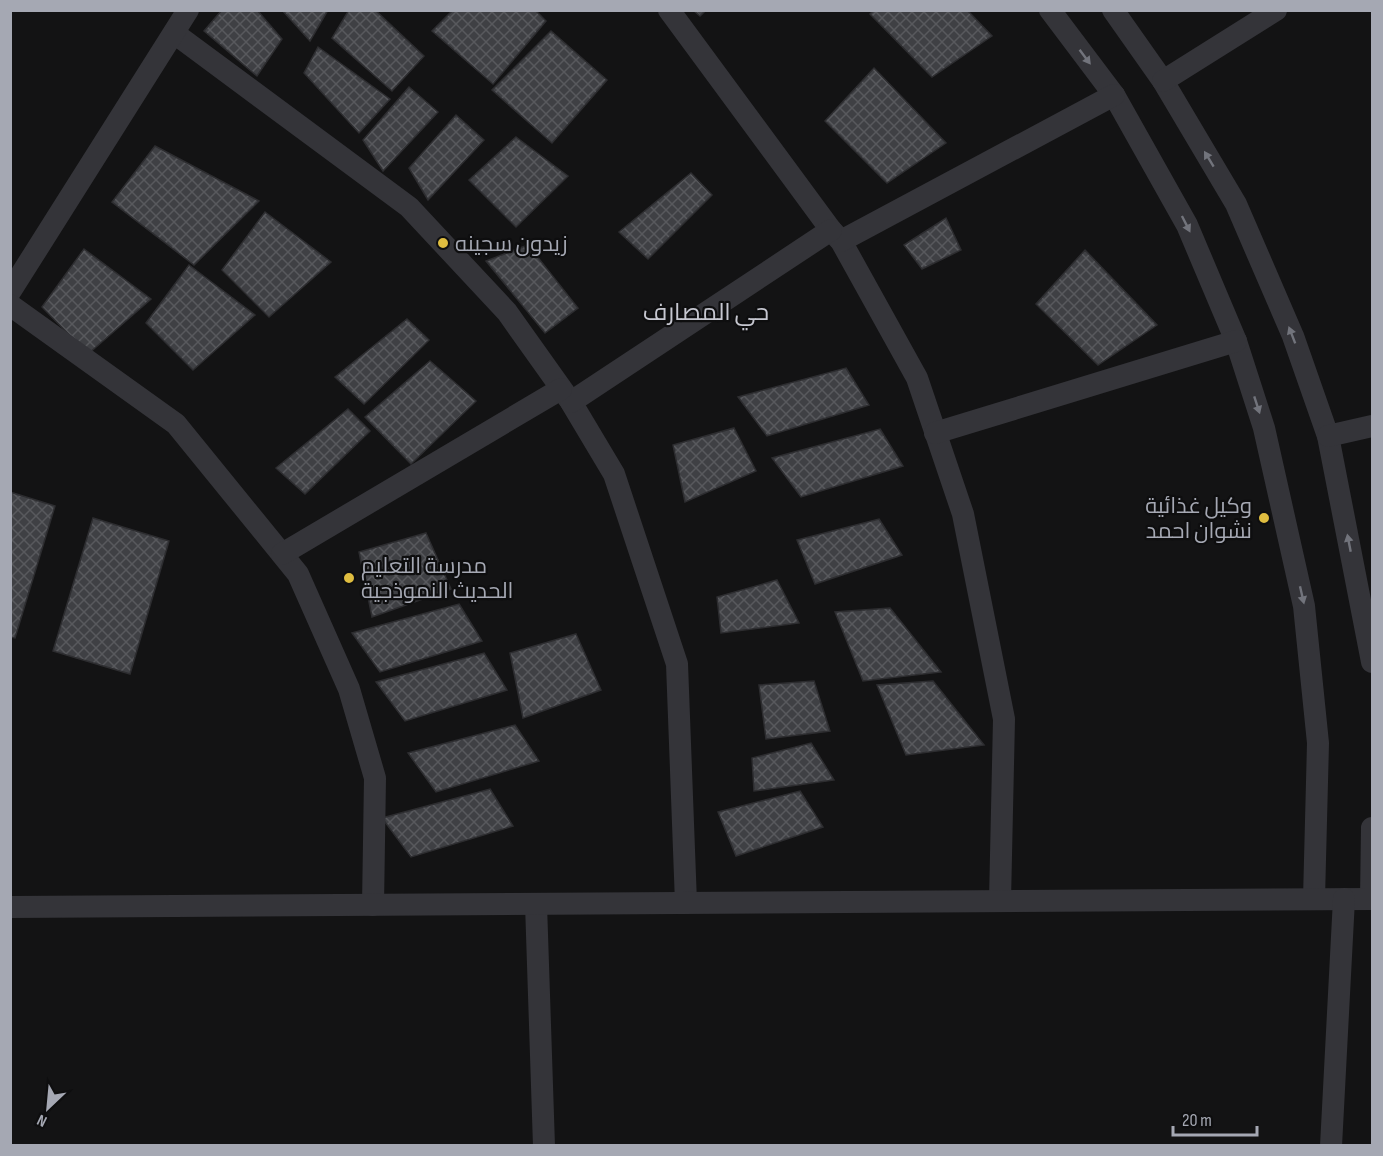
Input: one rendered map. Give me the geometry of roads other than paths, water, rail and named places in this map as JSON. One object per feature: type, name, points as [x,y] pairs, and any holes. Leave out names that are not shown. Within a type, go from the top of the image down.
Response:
[{"type":"street","points":[[10,292],[188,10]]},
{"type":"street","points":[[669,10],[836,235],[917,378],[963,514],[1004,719],[1000,901]]},
{"type":"street","points":[[1050,10],[1114,95],[1187,225],[1236,341],[1264,428],[1305,606],[1318,743],[1314,899]]},
{"type":"street","points":[[1113,10],[1163,81],[1236,204],[1293,336],[1328,436],[1372,662]]},
{"type":"street","points":[[1163,81],[1276,10]]},
{"type":"street","points":[[174,33],[409,207],[507,312],[566,396],[614,474],[677,664],[686,903]]},
{"type":"street","points":[[282,554],[566,396],[836,235],[1114,95]]},
{"type":"street","points":[[10,305],[176,424],[298,574],[349,689],[375,778],[373,905]]},
{"type":"street","points":[[935,433],[1236,341]]},
{"type":"street","points":[[1328,436],[1372,426]]},
{"type":"street","points":[[10,907],[1372,899],[1372,828]]},
{"type":"street","points":[[1331,1146],[1344,899]]},
{"type":"street","points":[[536,904],[544,1146]]},
{"type":"place","name":"زيدون سجينه","points":[[443,243]]},
{"type":"place","name":"وكيل غذائية نشوان احمد","points":[[1264,518]]},
{"type":"place","name":"مدرسة التعليم الحديث النموذجية","points":[[349,578]]},
{"type":"district","name":"حي المصارف","points":[[706,312]]}]
